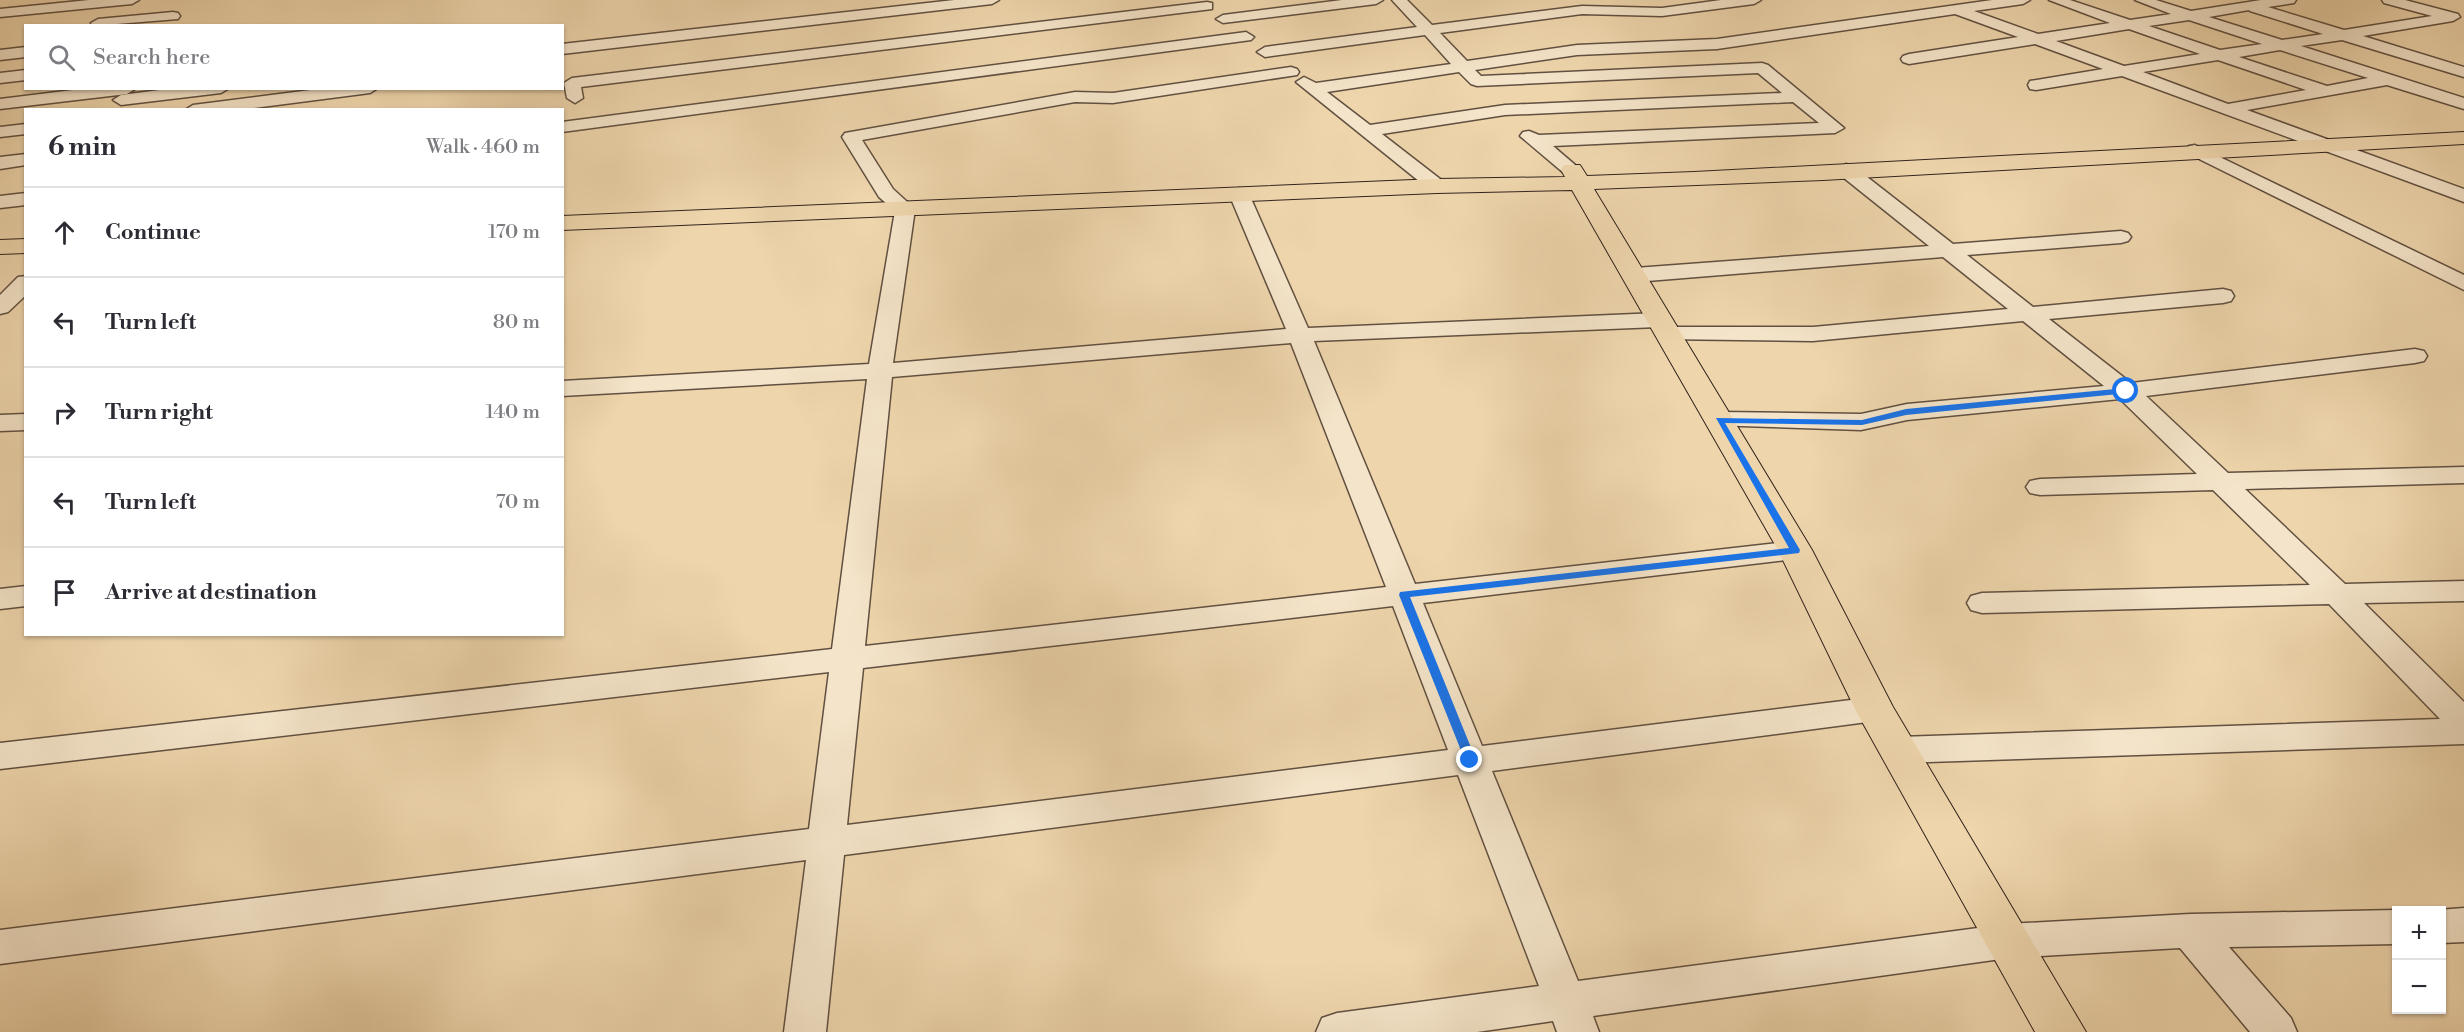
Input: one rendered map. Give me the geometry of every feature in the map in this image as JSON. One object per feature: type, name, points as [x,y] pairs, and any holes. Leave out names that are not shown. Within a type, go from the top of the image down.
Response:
[{"type":"main road","points":[[1577,177],[2291,133],[2464,126]]},
{"type":"main road","points":[[564,223],[1231,177],[1429,180],[1846,170],[2195,150],[2464,138]]},
{"type":"main road","points":[[1577,177],[1795,550],[1875,709],[2061,1032]]},
{"type":"main road","points":[[564,208],[1239,194],[1429,180]]},
{"type":"main road","points":[[0,233],[24,232]]},
{"type":"main road","points":[[0,247],[24,246]]},
{"type":"street","points":[[0,13],[132,0]]},
{"type":"street","points":[[84,24],[170,21],[183,0]]},
{"type":"street","points":[[1223,19],[1376,0]]},
{"type":"street","points":[[1400,0],[1534,141],[1577,177]]},
{"type":"street","points":[[1265,52],[1582,10],[1662,12],[1754,0]]},
{"type":"street","points":[[1929,0],[2464,196]]},
{"type":"street","points":[[1312,88],[1577,50],[1747,41],[1784,33],[2023,0]]},
{"type":"street","points":[[2056,0],[2326,91]]},
{"type":"street","points":[[2142,0],[2464,104]]},
{"type":"street","points":[[2227,0],[2460,69]]},
{"type":"street","points":[[1909,59],[2289,0]]},
{"type":"street","points":[[2389,0],[2459,19]]},
{"type":"street","points":[[2420,0],[2435,4]]},
{"type":"street","points":[[575,98],[572,83],[1019,29],[1203,3],[1429,180]]},
{"type":"street","points":[[564,49],[999,6],[1049,63],[1075,97]]},
{"type":"street","points":[[2036,85],[2343,35],[2459,19]]},
{"type":"street","points":[[564,128],[1246,37]]},
{"type":"street","points":[[0,55],[24,52]]},
{"type":"street","points":[[1477,81],[1762,69],[1835,128],[1534,141]]},
{"type":"street","points":[[2225,109],[2460,69]]},
{"type":"street","points":[[805,1032],[880,370],[896,201],[851,137],[1075,97],[1113,98],[1291,72]]},
{"type":"street","points":[[0,78],[24,75]]},
{"type":"street","points":[[0,104],[199,90]]},
{"type":"street","points":[[210,108],[354,90]]},
{"type":"street","points":[[1366,130],[1504,110],[1797,97]]},
{"type":"street","points":[[0,132],[24,129]]},
{"type":"street","points":[[2195,150],[2459,276]]},
{"type":"street","points":[[0,163],[24,159]]},
{"type":"street","points":[[1846,170],[2126,391],[2337,594],[2464,723]]},
{"type":"street","points":[[1239,194],[1299,335],[1572,1017]]},
{"type":"street","points":[[0,202],[24,199]]},
{"type":"street","points":[[1635,275],[2121,237]]},
{"type":"street","points":[[0,307],[24,284]]},
{"type":"street","points":[[564,390],[880,370],[1299,335],[1663,327],[1813,334],[2223,296]]},
{"type":"street","points":[[1719,420],[1862,422],[1906,412],[2126,391],[2415,356]]},
{"type":"street","points":[[0,423],[24,422]]},
{"type":"street","points":[[2040,486],[2464,475]]},
{"type":"street","points":[[0,756],[1795,550]]},
{"type":"street","points":[[1982,603],[2464,591]]},
{"type":"street","points":[[0,598],[24,596]]},
{"type":"street","points":[[0,947],[1875,709]]},
{"type":"street","points":[[1899,750],[2464,731]]},
{"type":"street","points":[[2446,926],[2464,925]]},
{"type":"street","points":[[1337,1032],[1572,1017],[2008,941],[2190,931],[2392,927]]},
{"type":"street","points":[[2190,931],[2276,1032]]},
{"type":"route","points":[[1470,760],[1404,595],[1795,550],[1719,420],[1862,422],[1906,412],[2126,391]]}]
